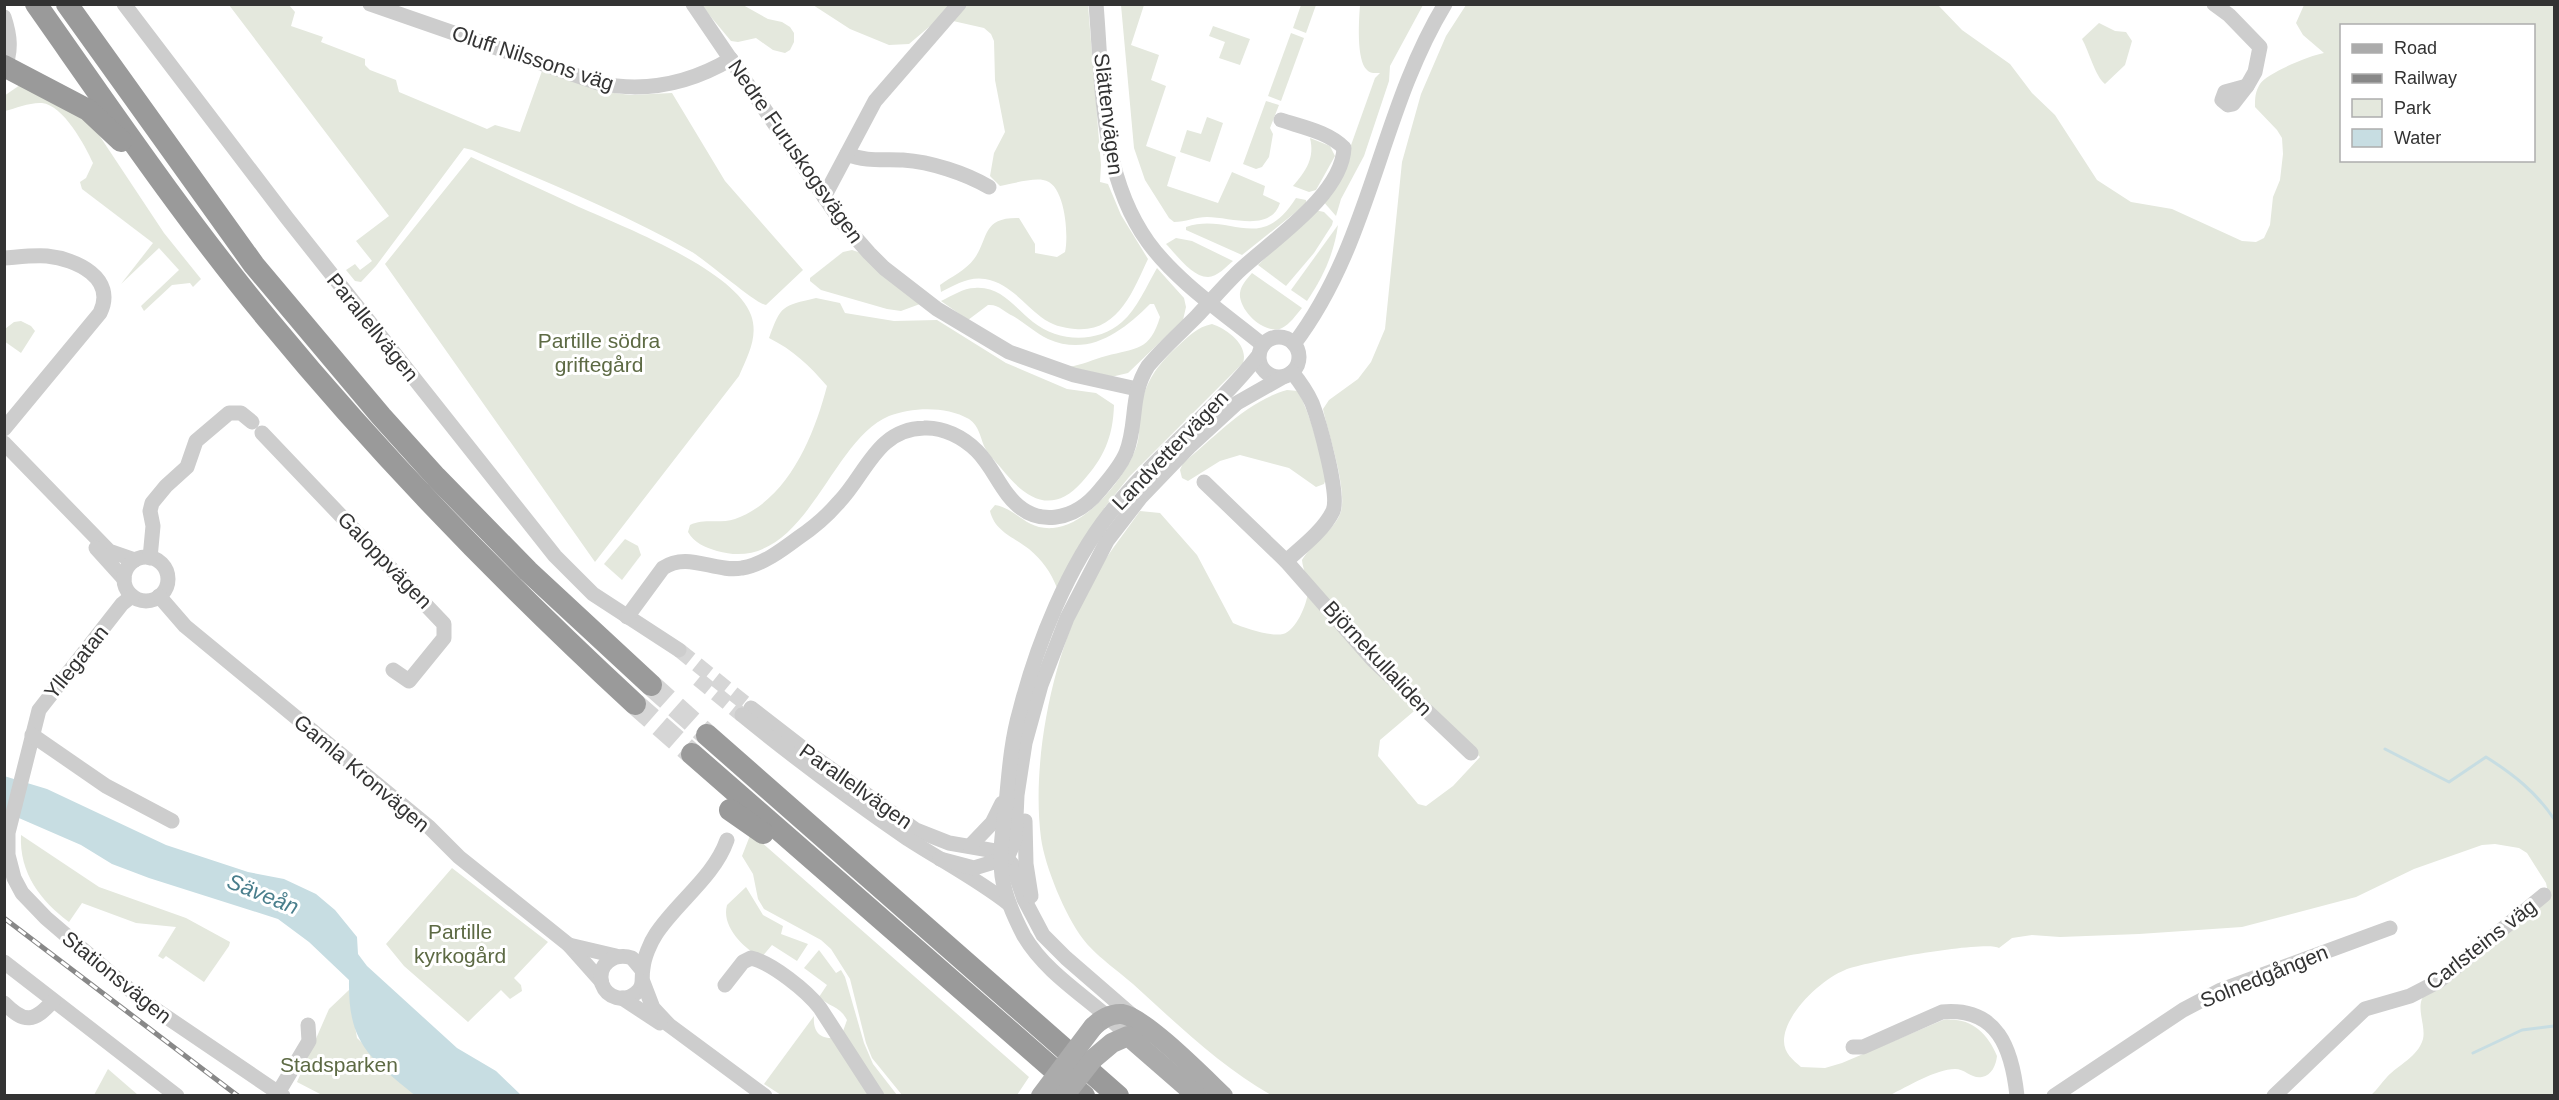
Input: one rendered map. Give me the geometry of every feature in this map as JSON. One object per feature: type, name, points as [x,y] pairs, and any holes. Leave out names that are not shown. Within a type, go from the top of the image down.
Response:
[{"type":"highway","points":[[36,4],[164,184],[269,321],[407,478],[545,621],[635,704]]},
{"type":"highway","points":[[67,4],[247,255],[318,342],[436,477],[477,520],[528,571],[651,685]]},
{"type":"highway","points":[[5,67],[88,110],[164,184]]},
{"type":"highway","points":[[707,735],[1118,1095]]},
{"type":"highway","points":[[692,754],[1084,1095]]},
{"type":"highway","points":[[730,810],[812,868],[833,878]]},
{"type":"highway","points":[[1021,1042],[1040,1061],[1065,1095]]},
{"type":"main road","points":[[1065,1095],[1115,1032],[1121,1014],[1110,1017],[1115,1032],[1197,1095]]},
{"type":"main road","points":[[1041,1095],[1115,1032]]},
{"type":"main road","points":[[1115,1032],[1223,1095]]},
{"type":"street","name":"Parallellvägen","points":[[124,4],[287,218],[555,556],[593,594],[676,654]]},
{"type":"street","name":"Oluff Nilssons väg","points":[[369,4],[598,83],[618,87],[634,88],[673,84],[705,73],[730,59]]},
{"type":"street","name":"Nedre Furuskogsvägen","points":[[693,4],[824,197],[868,253],[911,290],[963,326],[1027,360],[1074,375],[1137,389]]},
{"type":"street","points":[[824,197],[879,95],[958,4]]},
{"type":"street","name":"Slättenvägen","points":[[1096,4],[1108,145],[1119,189],[1148,242],[1171,267],[1261,350]]},
{"type":"street","points":[[1294,344],[1312,320],[1347,254],[1412,66],[1445,4]]},
{"type":"street","points":[[2214,4],[2229,15],[2260,47],[2255,72],[2247,86]]},
{"type":"street","points":[[4,17],[10,33],[10,50],[5,67]]},
{"type":"street","points":[[627,617],[663,568],[670,563],[681,561],[744,568],[793,542],[839,502],[876,450],[898,434],[912,429],[941,430],[966,442],[977,452],[1009,496],[1028,513],[1051,519],[1069,515],[1096,496],[1120,464],[1130,437],[1137,389],[1148,366],[1254,257],[1319,199],[1344,159],[1344,148],[1333,139],[1281,120]]},
{"type":"street","points":[[847,154],[861,159],[903,160],[927,165],[969,177],[988,188]]},
{"type":"street","points":[[4,258],[46,256],[70,261],[92,274],[105,294],[105,302],[100,313],[5,429]]},
{"type":"street","points":[[1286,561],[1318,531],[1333,512],[1335,495],[1317,417],[1308,395],[1288,374],[1267,373],[1261,365],[1261,350],[1268,340],[1278,337],[1288,339],[1294,344],[1299,358],[1288,374]]},
{"type":"street","name":"Landvettervägen","points":[[1115,1032],[1110,996],[1056,949],[1032,917],[1026,864],[1024,809],[1012,795],[1012,747],[1019,710],[1065,587],[1095,534],[1147,470],[1219,400],[1261,350]]},
{"type":"street","name":"Landvettervägen","points":[[1065,982],[1034,950],[1009,904],[1004,888],[1003,857],[1012,795],[1041,685],[1067,618],[1107,541],[1141,497],[1189,447],[1237,403],[1288,374]]},
{"type":"street","name":"Galoppvägen","points":[[142,559],[152,503],[166,486],[187,467],[196,441],[229,413],[241,413],[257,427],[444,624],[444,638],[409,681],[393,670]]},
{"type":"street","points":[[4,443],[109,551],[157,561],[166,572],[166,586],[159,596],[145,601],[132,596],[127,591],[124,579],[127,567],[142,559]]},
{"type":"street","points":[[4,453],[124,579]]},
{"type":"street","name":"Björnekullaliden","points":[[1204,482],[1286,561],[1373,660],[1472,753]]},
{"type":"street","name":"Yllegatan","points":[[11,820],[39,710],[122,604],[132,596]]},
{"type":"street","name":"Gamla Kronvägen","points":[[159,596],[185,626],[429,827],[459,857],[569,945],[601,981]]},
{"type":"street","name":"Parallellvägen","points":[[1003,857],[970,846],[933,838],[898,818],[746,712],[839,792],[940,859],[984,884],[1009,904]]},
{"type":"street","points":[[32,735],[106,786],[172,821]]},
{"type":"street","points":[[970,846],[992,823],[1012,795]]},
{"type":"street","name":"Stationsvägen","points":[[11,820],[8,855],[14,878],[22,892],[46,918],[143,1001],[280,1094]]},
{"type":"street","points":[[669,1025],[656,1021],[622,998],[610,994],[601,981],[601,974],[606,963],[656,934],[723,852],[727,840]]},
{"type":"street","name":"Parallellvägen","points":[[940,859],[974,868],[1003,857]]},
{"type":"street","points":[[1003,857],[1017,875],[1032,917]]},
{"type":"street","name":"Carlsteins väg","points":[[2274,1095],[2364,1009],[2410,996],[2439,981],[2544,895]]},
{"type":"street","name":"Solnedgången","points":[[2054,1095],[2096,1070],[2183,1010],[2221,990],[2390,928]]},
{"type":"street","points":[[622,998],[637,992],[656,934]]},
{"type":"street","name":"Gamla Kronvägen","points":[[569,945],[619,956]]},
{"type":"street","points":[[619,956],[632,958],[642,976],[652,1008],[669,1025],[765,1095]]},
{"type":"street","points":[[725,985],[743,962],[751,958],[764,963],[789,980],[813,999],[820,1008],[877,1095]]},
{"type":"street","points":[[4,962],[177,1095]]},
{"type":"street","points":[[1065,982],[1110,1017]]},
{"type":"street","points":[[1065,982],[1091,1015],[1115,1032]]},
{"type":"street","points":[[1110,996],[1110,1017]]},
{"type":"street","points":[[6,1010],[20,1018],[37,1017],[53,1001]]},
{"type":"street","points":[[1853,1047],[1871,1044],[1942,1012],[1971,1014],[2002,1036],[2008,1050],[2017,1095]]},
{"type":"street","points":[[280,1094],[309,1041],[308,1025]]},
{"type":"green space","points":[[229,5],[289,5],[295,12],[291,26],[323,37],[321,42],[365,59],[365,65],[370,70],[396,80],[399,92],[487,129],[495,125],[520,132],[542,71],[606,92],[631,95],[672,93],[725,181],[803,270],[766,305],[752,298],[692,252],[665,237],[583,198],[464,148],[376,266],[361,282],[355,281],[346,270],[355,264],[360,270],[372,261],[356,241],[389,216]]},
{"type":"green space","points":[[701,5],[743,5],[768,19],[782,22],[790,27],[794,33],[794,42],[790,50],[785,53],[773,50],[756,38],[738,42],[731,41]]},
{"type":"green space","points":[[813,5],[1088,5],[1101,165],[1100,182],[1108,184],[1121,215],[1148,259],[1130,296],[1113,317],[1090,328],[1075,329],[1057,326],[1041,317],[1009,289],[994,281],[979,278],[957,284],[941,292],[940,285],[971,263],[988,231],[998,221],[1019,218],[1035,244],[1035,253],[1057,257],[1065,252],[1064,210],[1061,199],[1050,183],[1033,180],[1000,186],[990,176],[994,153],[1005,132],[995,80],[994,41],[991,34],[984,28],[953,21],[929,27],[909,44],[889,45],[850,29]]},
{"type":"green space","points":[[1121,5],[1144,5],[1131,45],[1159,55],[1151,80],[1166,86],[1146,146],[1176,157],[1167,186],[1218,203],[1232,172],[1265,186],[1263,195],[1280,203],[1268,218],[1249,221],[1207,217],[1174,222],[1169,218],[1145,180],[1134,148]]},
{"type":"green space","points":[[1301,5],[1316,5],[1306,33],[1293,28]]},
{"type":"green space","points":[[1360,5],[1423,5],[1390,66],[1389,81],[1364,156],[1341,199],[1336,216],[1322,200],[1345,162],[1375,78],[1380,73],[1368,71],[1361,58]]},
{"type":"green space","points":[[1466,5],[1938,5],[1962,30],[2010,64],[2032,93],[2055,115],[2097,180],[2131,202],[2172,209],[2242,241],[2256,242],[2264,238],[2270,225],[2273,197],[2280,180],[2283,154],[2282,138],[2255,107],[2257,90],[2264,80],[2280,70],[2324,53],[2303,35],[2296,23],[2304,5],[2554,5],[2554,1095],[2371,1095],[2417,1051],[2424,1034],[2420,1006],[2423,997],[2548,892],[2546,883],[2527,853],[2519,848],[2495,844],[2482,845],[2414,869],[2356,897],[2242,927],[2139,934],[2060,937],[2032,935],[2012,938],[1999,948],[1989,946],[1949,949],[1898,957],[1845,970],[1816,989],[1790,1020],[1784,1045],[1789,1056],[1801,1067],[1825,1068],[1842,1063],[1943,1020],[1961,1021],[1976,1028],[1983,1033],[1997,1056],[1993,1069],[1985,1076],[1978,1077],[1959,1069],[1947,1070],[1931,1075],[1890,1095],[1271,1095],[1216,1057],[1093,951],[1069,917],[1051,876],[1043,850],[1039,808],[1042,742],[1048,709],[1055,676],[1076,614],[1095,576],[1140,511],[1160,513],[1197,555],[1233,623],[1278,635],[1288,632],[1296,623],[1306,603],[1308,592],[1302,560],[1336,521],[1342,504],[1337,463],[1323,409],[1329,400],[1358,379],[1371,362],[1385,329],[1402,162],[1421,94],[1446,36]],"holes":[[[1427,705],[1480,757],[1453,786],[1426,806],[1418,804],[1378,756],[1380,740],[1413,712]]]},
{"type":"green space","points":[[2099,23],[2115,31],[2126,32],[2132,41],[2125,65],[2105,84],[2098,75],[2082,39]]},
{"type":"green space","points":[[1213,26],[1250,39],[1240,65],[1219,58],[1225,42],[1209,36]]},
{"type":"green space","points":[[1291,33],[1304,38],[1281,101],[1268,96]]},
{"type":"green space","points":[[20,85],[84,119],[99,135],[164,233],[201,279],[193,287],[190,283],[172,285],[144,311],[141,306],[179,270],[159,248],[121,284],[153,243],[82,189],[80,182],[86,178],[93,163],[79,137],[58,111],[50,105],[38,103],[5,111],[4,96]]},
{"type":"green space","points":[[1266,101],[1279,105],[1270,128],[1273,134],[1269,157],[1262,167],[1256,169],[1243,164]]},
{"type":"green space","points":[[1207,117],[1223,123],[1210,162],[1180,152],[1187,130],[1201,134]]},
{"type":"green space","points":[[1310,138],[1330,146],[1335,156],[1316,190],[1309,192],[1293,186],[1308,164],[1311,152]]},
{"type":"green space","name":"Partille södra griftegård","points":[[471,157],[675,251],[723,282],[741,298],[751,315],[753,339],[739,376],[595,562],[385,264]]},
{"type":"green space","points":[[1296,198],[1306,200],[1306,204],[1242,255],[1186,230],[1186,227],[1202,224],[1257,228],[1270,224],[1283,215]]},
{"type":"green space","points":[[1315,210],[1324,212],[1333,221],[1332,225],[1314,253],[1286,286],[1258,265]]},
{"type":"green space","points":[[1338,225],[1327,265],[1307,301],[1291,290]]},
{"type":"green space","points":[[1176,238],[1192,241],[1233,261],[1215,275],[1202,276],[1190,269],[1166,244]]},
{"type":"green space","points":[[852,250],[861,253],[920,304],[901,311],[887,309],[821,290],[810,281],[810,278],[843,252]]},
{"type":"green space","points":[[1157,268],[1184,298],[1186,307],[1183,320],[1128,373],[1111,377],[1069,367],[1134,349],[1146,342],[1152,336],[1160,317],[1154,304],[1150,304],[1128,324],[1104,339],[1077,345],[1063,344],[1048,339],[995,306],[988,305],[968,320],[941,301],[966,289],[984,288],[1000,294],[1043,329],[1066,337],[1089,337],[1112,329],[1127,317]]},
{"type":"green space","points":[[1252,273],[1302,308],[1282,328],[1268,328],[1261,325],[1243,307],[1240,293],[1244,282]]},
{"type":"green space","points":[[816,298],[840,303],[845,313],[894,321],[937,320],[1006,363],[1067,389],[1096,393],[1114,405],[1112,427],[1102,456],[1071,493],[1060,499],[1049,501],[1038,499],[1019,487],[987,452],[977,428],[969,419],[950,412],[929,409],[898,413],[889,416],[868,430],[849,451],[794,526],[772,544],[747,553],[717,551],[700,544],[688,532],[690,525],[735,519],[754,510],[784,482],[806,445],[827,386],[800,359],[769,338],[784,309],[789,305]]},
{"type":"green space","points":[[21,321],[35,331],[21,353],[4,341],[5,329],[14,322]]},
{"type":"green space","points":[[1212,324],[1230,334],[1240,344],[1244,356],[1243,363],[1129,477],[1105,507],[1057,588],[1042,562],[1029,549],[1001,529],[992,518],[990,511],[995,505],[1003,507],[1035,526],[1053,528],[1066,525],[1091,510],[1114,486],[1131,460],[1138,439],[1142,402],[1153,375],[1164,360],[1190,335]]},
{"type":"green space","points":[[1287,390],[1298,391],[1307,412],[1326,479],[1324,484],[1316,487],[1289,468],[1240,455],[1220,461],[1188,481],[1182,478],[1180,470],[1183,463],[1219,431],[1258,402]]},
{"type":"green space","points":[[625,539],[638,546],[641,555],[622,580],[604,564]]},
{"type":"green space","points":[[751,833],[1029,1077],[1017,1095],[902,1095],[872,1058],[850,979],[831,949],[821,940],[764,909],[758,899],[753,874],[742,856]]},
{"type":"green space","points":[[21,835],[99,887],[186,918],[230,942],[229,946],[204,982],[166,956],[163,959],[158,956],[176,927],[136,923],[82,903],[69,922],[49,905],[34,885],[24,862]]},
{"type":"green space","name":"Partille kyrkogård","points":[[452,868],[548,942],[514,978],[521,985],[522,991],[510,999],[501,990],[468,1022],[404,966],[386,944]]},
{"type":"green space","points":[[746,887],[763,915],[783,926],[781,934],[808,944],[797,961],[772,945],[761,958],[735,936],[727,921],[727,905]]},
{"type":"green space","points":[[819,950],[836,973],[841,970],[845,977],[864,1043],[873,1064],[897,1095],[881,1095],[842,1034],[847,1020],[844,1015],[819,997],[827,985],[804,968]]},
{"type":"green space","name":"Stadsparken","points":[[349,990],[357,1038],[416,1095],[322,1095],[297,1082],[329,1009]]},
{"type":"green space","points":[[814,1016],[817,1032],[826,1038],[831,1038],[871,1095],[781,1095],[764,1084]]},
{"type":"green space","points":[[108,1069],[138,1095],[94,1095]]},
{"type":"water","name":"Säveån","points":[[4,776],[47,789],[166,845],[248,872],[284,879],[316,894],[335,910],[357,937],[358,954],[367,966],[457,1048],[496,1071],[521,1095],[416,1096],[383,1068],[363,1045],[352,1018],[349,980],[309,942],[278,919],[112,864],[81,845],[5,812]]},
{"type":"waterway","points":[[2385,749],[2449,782],[2486,757],[2523,784],[2540,800],[2554,819]]},
{"type":"waterway","points":[[2473,1053],[2522,1030],[2554,1026]]},
{"type":"tunnel","points":[[679,650],[751,708]]},
{"type":"tunnel","points":[[698,679],[742,715]]},
{"type":"tunnel","points":[[651,685],[707,735]]},
{"type":"tunnel","points":[[635,704],[692,754]]},
{"type":"railway","points":[[4,918],[238,1096]]}]
